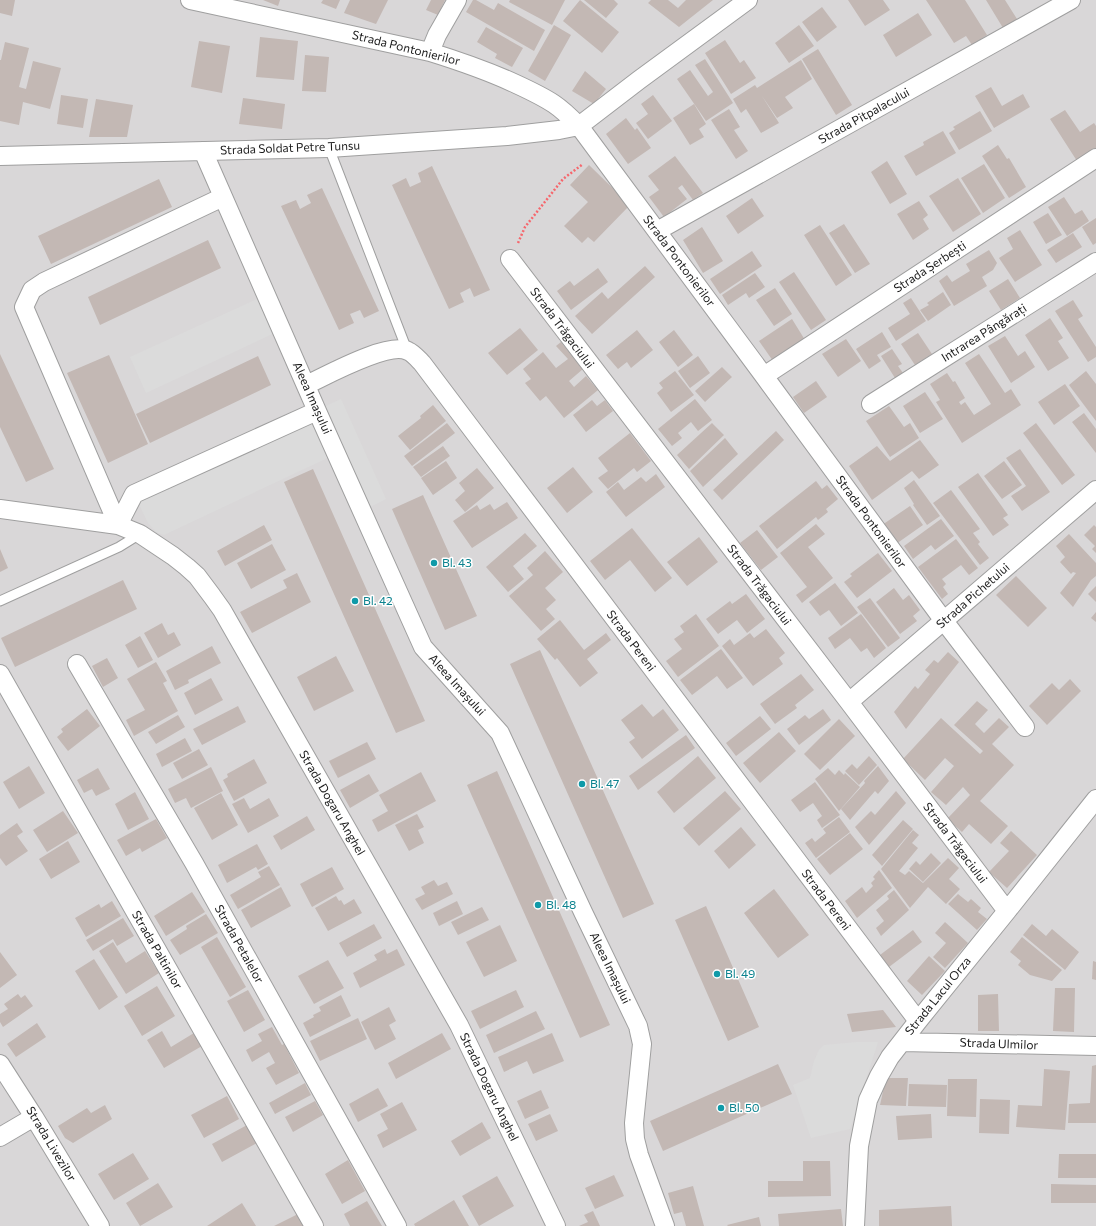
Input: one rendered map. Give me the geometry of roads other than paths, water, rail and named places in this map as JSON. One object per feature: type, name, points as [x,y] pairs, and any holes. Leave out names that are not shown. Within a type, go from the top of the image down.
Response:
[{"type":"street","name":"Strada Pontonierilor","points":[[190,0],[430,52],[459,60],[522,87],[554,104],[580,126],[944,622],[1025,727]]},
{"type":"street","points":[[430,52],[437,35],[457,0]]},
{"type":"street","points":[[580,126],[639,80],[748,0]]},
{"type":"street","name":"Strada Pitpalacului","points":[[657,231],[1071,0]]},
{"type":"street","name":"Strada Soldat Petre Tunsu","points":[[0,156],[329,148],[507,136],[580,126]]},
{"type":"street","name":"Aleea Imașului","points":[[203,151],[317,411],[423,647],[500,733],[638,1026],[642,1044],[634,1123],[635,1139],[639,1155],[665,1226]]},
{"type":"street","name":"Strada Șerbești","points":[[764,376],[1096,158]]},
{"type":"street","points":[[118,525],[24,307],[32,290],[44,282],[223,197]]},
{"type":"street","name":"Strada Trăgaciului","points":[[510,260],[849,702],[1007,911]]},
{"type":"street","name":"Intrarea Pângărați","points":[[872,404],[1096,262]]},
{"type":"street","points":[[306,385],[360,359],[389,350],[407,350]]},
{"type":"street","name":"Strada Pereni","points":[[407,350],[422,363],[918,1021]]},
{"type":"street","points":[[118,525],[134,494],[317,411]]},
{"type":"street","name":"Strada Pichetului","points":[[849,702],[1096,490]]},
{"type":"street","name":"Strada Dogaru Anghel","points":[[0,509],[118,525],[140,534],[173,556],[192,571],[212,596],[222,610],[459,1025],[556,1226]]},
{"type":"street","name":"Strada Petalelor","points":[[77,664],[194,863],[397,1226]]},
{"type":"street","name":"Strada Paltinilor","points":[[0,674],[314,1226]]},
{"type":"street","name":"Strada Lacul Orza","points":[[855,1226],[856,1175],[859,1146],[868,1100],[878,1076],[918,1021],[1096,799]]},
{"type":"street","name":"Strada Ulmilor","points":[[902,1042],[1096,1046]]},
{"type":"street","name":"Strada Livezilor","points":[[0,1064],[100,1226]]},
{"type":"street","points":[[0,1137],[34,1117]]},
{"type":"lane","points":[[329,148],[407,350]]},
{"type":"lane","points":[[0,601],[119,547],[140,534]]},
{"type":"place","name":"Bl. 43","points":[[434,563]]},
{"type":"place","name":"Bl. 42","points":[[355,601]]},
{"type":"place","name":"Bl. 47","points":[[582,784]]},
{"type":"place","name":"Bl. 48","points":[[538,905]]},
{"type":"place","name":"Bl. 49","points":[[717,974]]},
{"type":"place","name":"Bl. 50","points":[[721,1108]]}]
